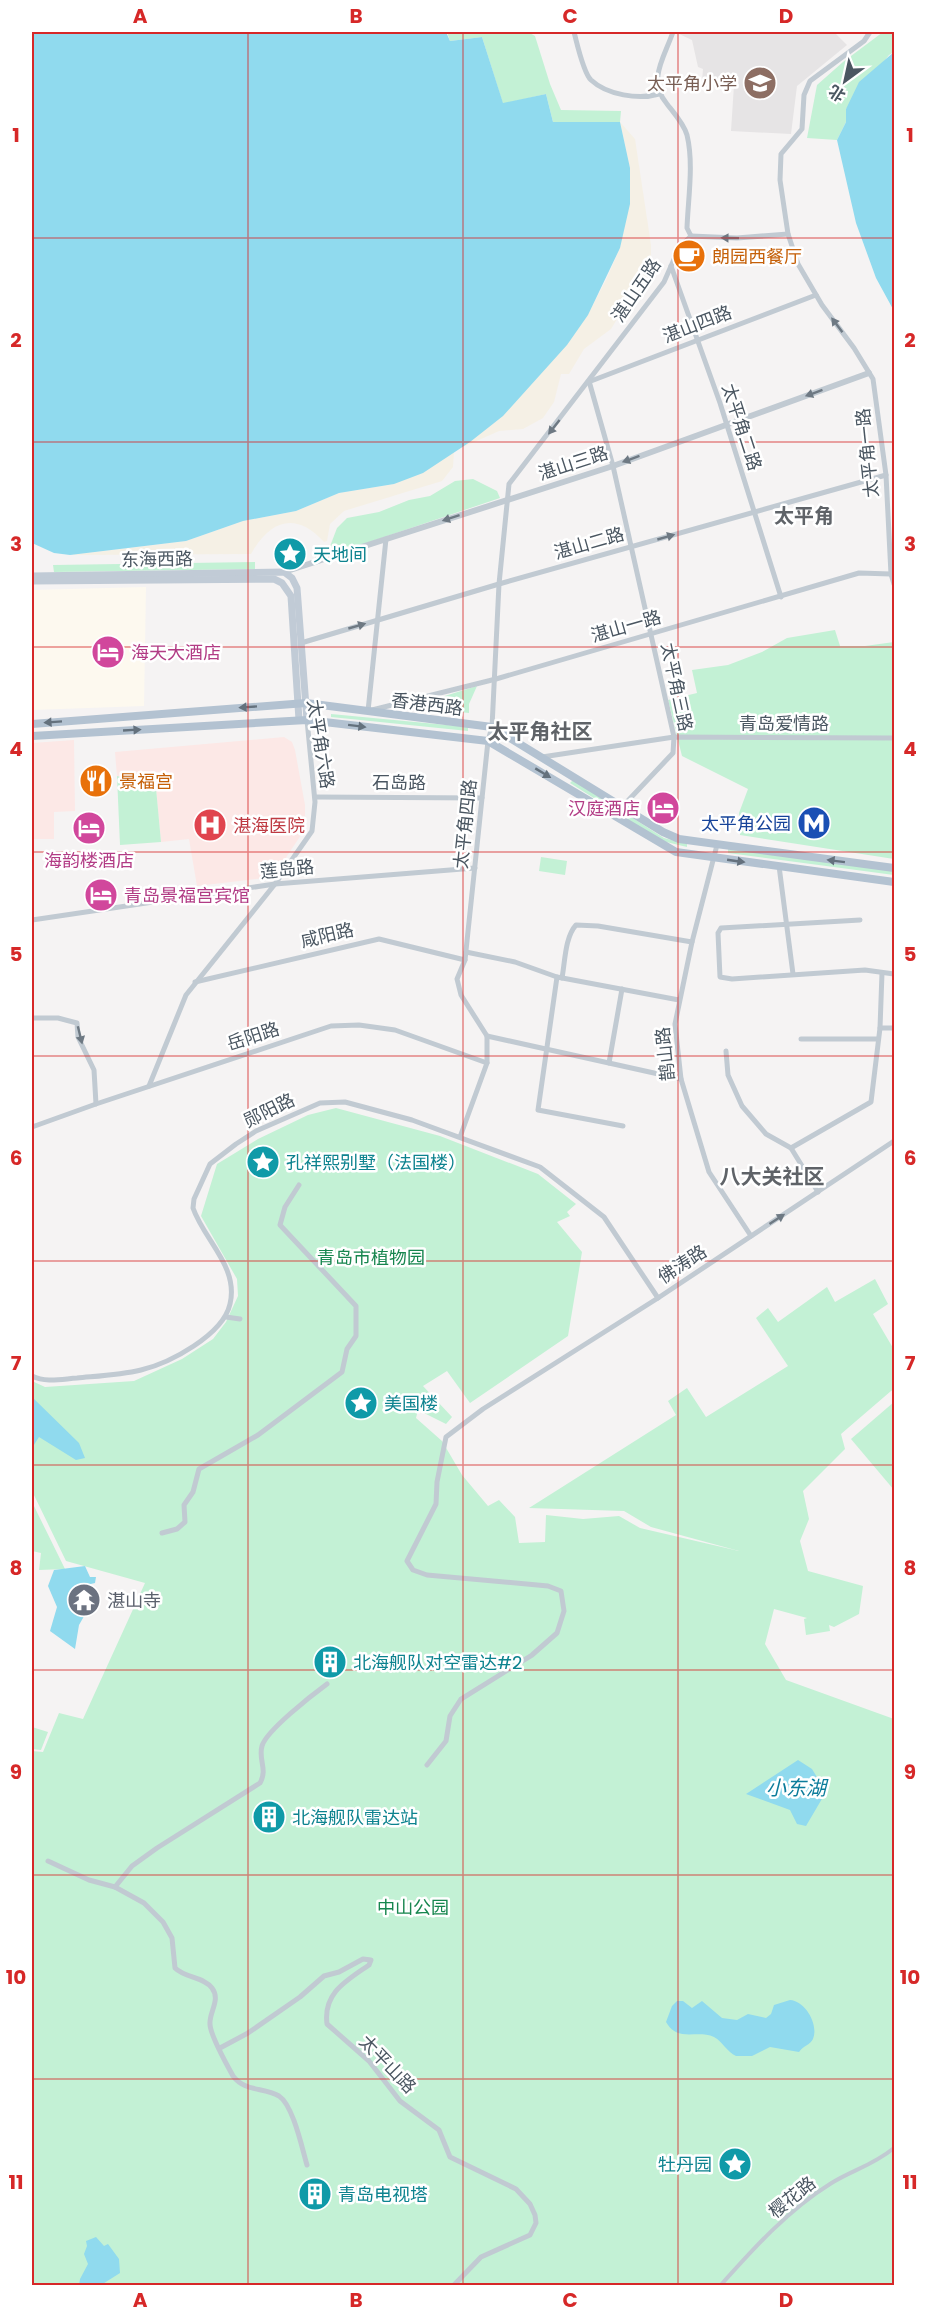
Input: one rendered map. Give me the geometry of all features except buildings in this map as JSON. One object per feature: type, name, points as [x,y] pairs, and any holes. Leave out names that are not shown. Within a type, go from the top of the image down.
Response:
[{"type":"main road","name":"东海西路","points":[[32,576],[284,573]]},
{"type":"main road","name":"太平角六路","points":[[284,573],[292,578],[297,588],[303,703]]},
{"type":"main road","name":"东海西路","points":[[32,581],[274,579]]},
{"type":"main road","name":"太平角六路","points":[[274,579],[282,583],[291,596],[303,703]]},
{"type":"main road","name":"香港西路","points":[[32,724],[303,703],[492,727],[622,807],[679,839],[894,868]]},
{"type":"main road","points":[[303,703],[303,720]]},
{"type":"main road","name":"香港西路","points":[[32,736],[303,720],[488,741],[676,852],[894,882]]},
{"type":"street","points":[[574,32],[590,79],[608,90],[646,98],[659,94]]},
{"type":"street","points":[[674,32],[656,80],[659,94],[686,133],[689,152],[687,228],[691,236],[737,238],[788,234]]},
{"type":"street","name":"太平角一路","points":[[870,32],[864,40],[810,81],[804,95],[802,129],[781,154],[780,180],[788,234],[798,264],[816,295],[873,379],[886,475],[891,574],[894,585]]},
{"type":"street","name":"湛山五路","points":[[507,500],[509,484],[664,282],[680,248],[691,236]]},
{"type":"street","name":"太平角二路","points":[[671,266],[698,339],[781,597]]},
{"type":"street","name":"湛山四路","points":[[590,381],[816,295]]},
{"type":"street","name":"湛山三路","points":[[284,573],[613,466],[869,374]]},
{"type":"street","name":"太平角三路","points":[[590,381],[632,546],[674,737],[673,753],[622,807]]},
{"type":"street","name":"湛山二路","points":[[301,642],[886,475]]},
{"type":"street","name":"太平角四路","points":[[487,1036],[461,995],[457,979],[465,960],[488,741],[492,727],[499,584],[508,509],[507,500]]},
{"type":"street","points":[[369,711],[386,539]]},
{"type":"street","name":"湛山一路","points":[[369,711],[496,679],[859,573],[891,574]]},
{"type":"street","name":"太平角六路","points":[[149,1086],[186,995],[275,884],[312,831],[315,797],[309,738],[303,720]]},
{"type":"street","name":"青岛爱情路","points":[[540,757],[674,737],[894,738]]},
{"type":"street","name":"石岛路","points":[[315,797],[482,798]]},
{"type":"street","name":"鹊山路","points":[[717,845],[692,942],[675,1024],[681,1079],[709,1172],[751,1236]]},
{"type":"street","points":[[779,866],[793,974]]},
{"type":"street","name":"莲岛路","points":[[32,920],[275,884],[475,868]]},
{"type":"street","points":[[860,920],[721,928],[718,933],[720,977],[732,979],[865,970],[894,974]]},
{"type":"street","points":[[623,1126],[538,1110],[559,978],[573,929],[576,925],[598,926],[692,942]]},
{"type":"street","name":"咸阳路","points":[[195,982],[379,939],[465,960]]},
{"type":"street","points":[[466,952],[515,962],[559,978],[679,1000]]},
{"type":"street","points":[[791,1148],[871,1102],[880,1028],[882,973]]},
{"type":"street","points":[[609,1063],[622,989]]},
{"type":"street","points":[[32,1018],[58,1018],[77,1023],[78,1037],[94,1070],[96,1104]]},
{"type":"street","name":"岳阳路","points":[[32,1127],[331,1026],[359,1025],[395,1030],[488,1063]]},
{"type":"street","points":[[880,1028],[894,1029]]},
{"type":"street","points":[[460,1137],[488,1063],[487,1036],[681,1079]]},
{"type":"street","points":[[801,1039],[877,1039]]},
{"type":"street","points":[[726,1051],[728,1075],[742,1106],[766,1134],[791,1148],[818,1192]]},
{"type":"street","name":"郧阳路","points":[[226,1317],[231,1303],[231,1276],[193,1208],[194,1199],[205,1173],[217,1158],[255,1131],[320,1103],[345,1102],[412,1120],[540,1167],[604,1217],[658,1298]]},
{"type":"street","name":"佛涛路","points":[[427,1765],[446,1741],[450,1716],[461,1699],[532,1655],[556,1633],[564,1611],[561,1591],[548,1586],[428,1575],[413,1570],[407,1560],[436,1504],[437,1482],[446,1437],[483,1409],[658,1298],[894,1142]]},
{"type":"street","points":[[162,1533],[177,1529],[186,1522],[184,1506],[193,1492],[200,1469],[258,1435],[342,1372],[347,1348],[356,1336],[356,1306],[280,1226],[285,1207],[299,1185]]},
{"type":"street","points":[[32,1376],[46,1380],[106,1376],[143,1369],[205,1340],[226,1317],[240,1319]]},
{"type":"street","points":[[115,1887],[132,1866],[157,1848],[260,1783],[265,1775],[261,1750],[268,1735],[300,1708],[308,1698],[327,1684]]},
{"type":"street","points":[[48,1861],[89,1880],[115,1887],[144,1903],[163,1922],[172,1938],[173,1961],[178,1971],[214,1989],[216,1998],[210,2029],[237,2082],[248,2088],[281,2097],[288,2109],[307,2165]]},
{"type":"street","name":"太平山路","points":[[220,2048],[248,2033],[324,1976],[339,1972],[363,1959],[371,1960],[369,1965],[334,1992],[326,2014],[327,2024],[369,2061],[400,2101],[439,2130],[450,2157],[516,2189],[530,2204],[535,2215],[536,2223],[530,2235],[481,2258],[453,2286]]},
{"type":"street","name":"樱花路","points":[[720,2286],[754,2248],[809,2198],[832,2183],[877,2162],[894,2148]]},
{"type":"shaded area","name":"太平角小学","points":[[678,32],[834,32],[847,45],[797,86],[791,134],[731,131],[734,85],[702,81],[703,69],[698,67],[692,40]]},
{"type":"shaded area","points":[[146,587],[144,706],[32,710],[32,590]]},
{"type":"shaded area","name":"湛海医院","points":[[284,737],[292,742],[295,750],[305,805],[305,829],[273,877],[197,886],[189,839],[161,842],[156,788],[117,776],[115,752]]},
{"type":"shaded area","points":[[74,740],[75,811],[54,812],[54,839],[32,839],[32,743]]},
{"type":"green space","points":[[447,32],[528,32],[535,36],[561,110],[621,111],[620,122],[553,122],[546,94],[503,104],[482,37],[450,41]]},
{"type":"green space","points":[[883,32],[894,32],[894,52],[889,55],[846,109],[846,122],[837,140],[807,138],[817,85]]},
{"type":"green space","points":[[473,479],[497,491],[500,498],[316,560],[314,554],[329,549],[337,528],[347,518],[379,512],[409,500],[430,496],[455,481]]},
{"type":"green space","points":[[255,562],[255,569],[54,572],[53,565]]},
{"type":"green space","name":"太平角公园","points":[[835,630],[840,646],[865,646],[894,642],[894,859],[740,835],[739,813],[748,789],[682,756],[668,700],[697,693],[692,670],[728,665],[762,652],[787,638]]},
{"type":"green space","points":[[477,686],[469,704],[469,713],[432,709],[431,704],[435,699]]},
{"type":"green space","points":[[331,714],[468,727],[468,731],[331,717]]},
{"type":"green space","points":[[117,776],[156,788],[161,842],[120,845]]},
{"type":"green space","points":[[573,780],[664,838],[687,844],[687,847],[662,841],[570,783]]},
{"type":"green space","points":[[728,849],[894,871],[894,875],[728,853]]},
{"type":"green space","points":[[541,857],[567,861],[565,875],[539,871]]},
{"type":"green space","name":"中山公园","points":[[336,1108],[440,1136],[538,1174],[576,1204],[567,1212],[570,1216],[557,1222],[582,1252],[568,1336],[470,1403],[447,1371],[423,1386],[452,1417],[446,1424],[418,1410],[416,1418],[442,1441],[462,1475],[488,1506],[499,1500],[515,1517],[519,1543],[545,1542],[546,1515],[583,1519],[619,1516],[640,1528],[739,1551],[651,1527],[624,1511],[529,1508],[676,1415],[668,1401],[687,1388],[706,1417],[788,1366],[756,1318],[768,1308],[778,1322],[827,1287],[835,1302],[875,1279],[888,1304],[873,1314],[894,1348],[894,1390],[841,1434],[845,1449],[803,1491],[809,1519],[800,1541],[808,1571],[863,1586],[859,1614],[834,1627],[829,1625],[830,1631],[806,1635],[804,1619],[807,1618],[774,1609],[765,1644],[786,1680],[894,1719],[894,2285],[32,2285],[32,1751],[43,1752],[59,1713],[83,1719],[145,1583],[66,1561],[32,1491],[32,1381],[45,1387],[134,1381],[182,1359],[213,1339],[226,1322],[238,1296],[237,1279],[201,1216],[217,1164],[258,1139],[308,1115]]},
{"type":"green space","points":[[894,1402],[894,1490],[851,1439]]},
{"type":"green space","points":[[32,1502],[65,1569],[39,1570],[41,1553],[32,1551]]},
{"type":"green space","points":[[32,1727],[48,1732],[41,1750],[32,1749]]},
{"type":"sand","points":[[620,122],[635,139],[651,245],[651,262],[646,279],[628,301],[611,329],[584,349],[569,374],[561,374],[554,402],[543,418],[523,429],[499,431],[454,451],[453,467],[442,481],[344,511],[330,524],[327,541],[324,542],[314,532],[294,523],[275,527],[266,533],[251,554],[70,555],[186,541],[243,521],[296,511],[339,493],[394,484],[470,442],[588,314],[606,280],[620,248],[630,168]]},
{"type":"water","points":[[32,32],[446,32],[450,41],[482,37],[503,103],[546,94],[553,122],[620,122],[630,168],[630,204],[620,248],[588,315],[567,345],[503,416],[470,442],[423,473],[394,484],[339,493],[296,511],[243,521],[186,541],[70,555],[54,553],[32,543]]},
{"type":"water","points":[[894,52],[894,311],[876,278],[856,223],[837,140],[846,122],[846,109],[859,82]]},
{"type":"water","points":[[32,1397],[79,1443],[85,1458],[76,1460],[39,1437],[32,1448]]},
{"type":"water","points":[[85,1566],[90,1577],[96,1577],[95,1583],[82,1586],[87,1611],[79,1625],[75,1649],[50,1631],[57,1607],[48,1586],[54,1570]]},
{"type":"water","name":"小东湖","points":[[798,1760],[812,1769],[826,1792],[806,1826],[797,1824],[790,1810],[746,1794]]},
{"type":"water","points":[[790,2000],[801,2004],[809,2014],[814,2027],[813,2039],[799,2052],[770,2047],[752,2056],[736,2056],[714,2037],[682,2034],[676,2032],[666,2022],[672,2006],[677,2001],[683,2001],[692,2008],[702,2001],[722,2018],[737,2020],[748,2014],[766,2018],[771,2014],[774,2005]]},
{"type":"water","points":[[96,2237],[104,2246],[108,2244],[119,2259],[120,2273],[101,2285],[79,2285],[88,2264],[84,2254],[86,2241]]},
{"type":"place","name":"太平角小学","points":[[760,83]]},
{"type":"place","name":"朗园西餐厅","points":[[689,256]]},
{"type":"place","name":"天地间","points":[[290,554]]},
{"type":"place","name":"海天大酒店","points":[[108,652]]},
{"type":"place","name":"景福宫","points":[[96,781]]},
{"type":"place","name":"汉庭酒店","points":[[663,808]]},
{"type":"place","name":"太平角公园","points":[[814,823]]},
{"type":"place","name":"湛海医院","points":[[210,825]]},
{"type":"place","name":"海韵楼酒店","points":[[89,828]]},
{"type":"place","name":"青岛景福宫宾馆","points":[[101,895]]},
{"type":"place","name":"孔祥熙别墅（法国楼）","points":[[263,1162]]},
{"type":"place","name":"美国楼","points":[[361,1403]]},
{"type":"place","name":"湛山寺","points":[[84,1600]]},
{"type":"place","name":"北海舰队对空雷达#2","points":[[330,1662]]},
{"type":"place","name":"北海舰队雷达站","points":[[269,1817]]},
{"type":"place","name":"牡丹园","points":[[735,2164]]},
{"type":"place","name":"青岛电视塔","points":[[315,2194]]},
{"type":"district","name":"太平角","points":[[804,516]]},
{"type":"district","name":"太平角社区","points":[[540,731]]},
{"type":"district","name":"八大关社区","points":[[772,1176]]},
{"type":"park label","name":"青岛市植物园","points":[[371,1257]]}]
